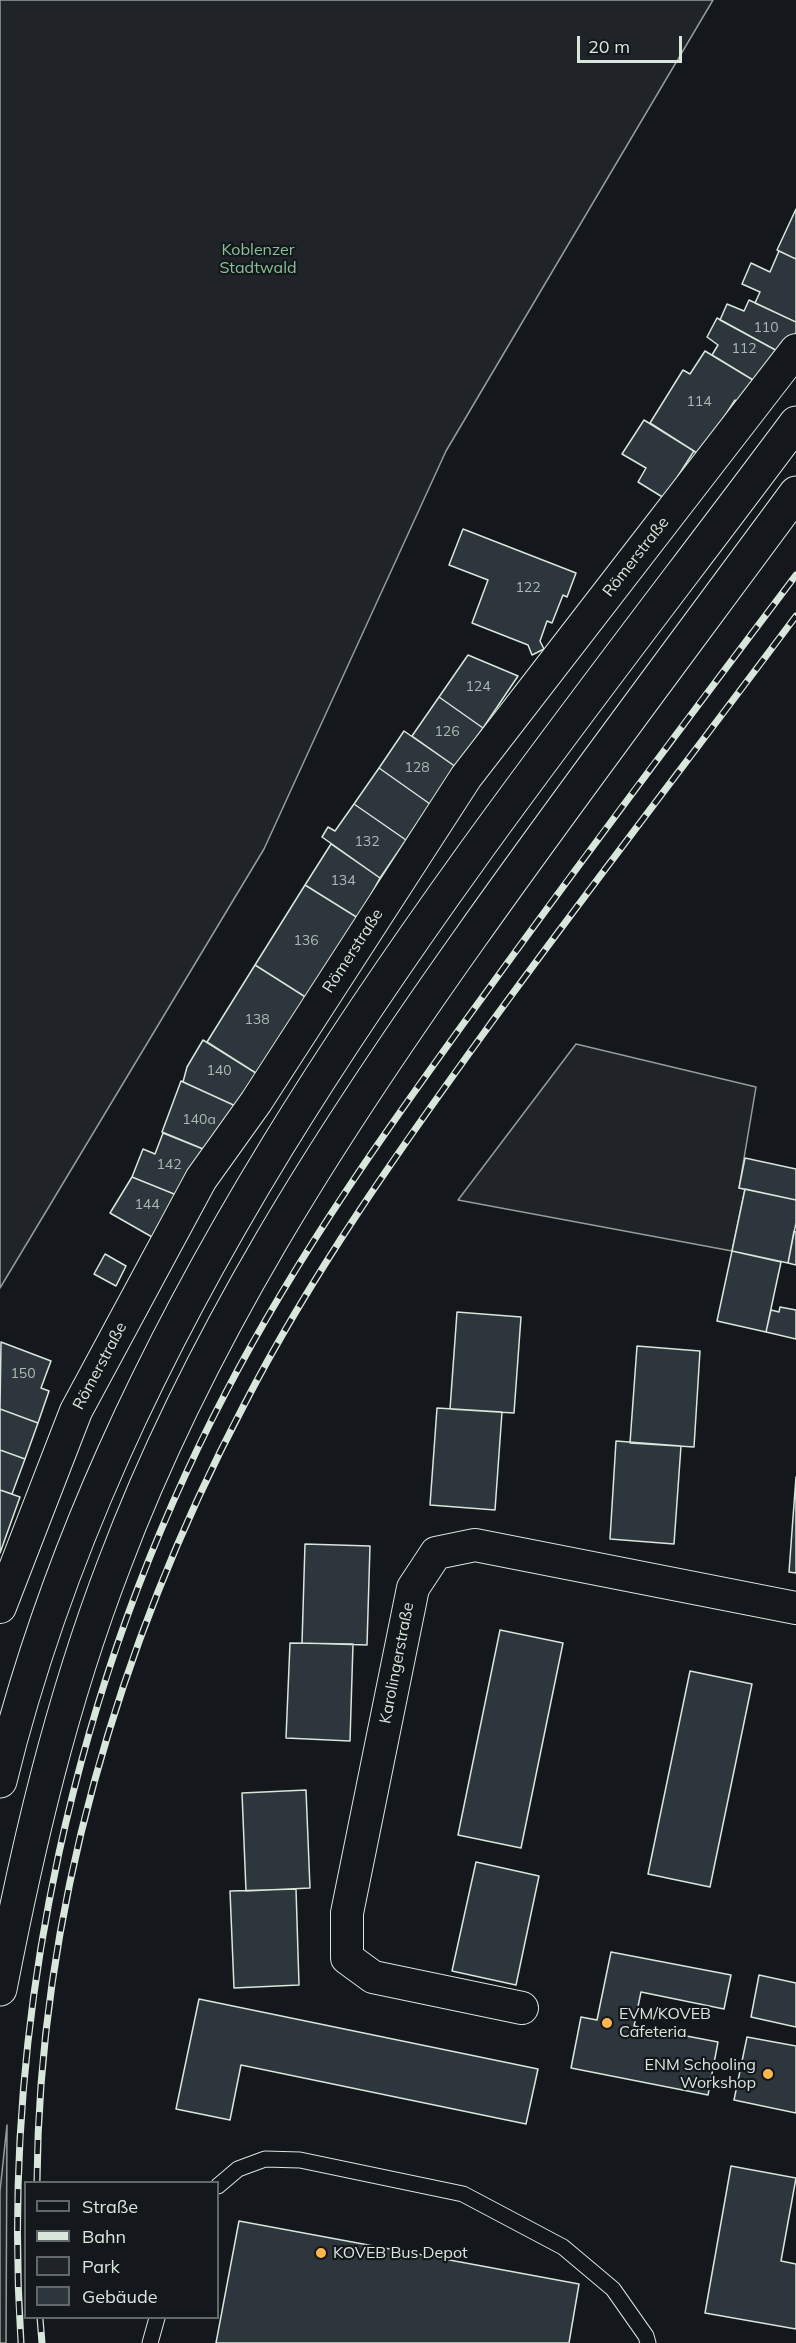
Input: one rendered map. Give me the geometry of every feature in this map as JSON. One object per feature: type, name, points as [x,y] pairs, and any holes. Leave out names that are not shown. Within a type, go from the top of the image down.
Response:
[{"type":"highway","points":[[0,1781],[36,1655],[72,1553],[117,1445],[159,1356],[213,1256],[287,1132],[379,991],[487,837],[796,423]]},
{"type":"highway","points":[[0,1989],[23,1870],[52,1750],[114,1564],[200,1370],[320,1159],[417,1012],[523,862],[796,493]]},
{"type":"street","name":"Römerstraße","points":[[0,1607],[76,1411],[201,1179],[256,1102],[466,777],[796,350]]},
{"type":"street","name":"Karolingerstraße","points":[[522,2008],[373,1977],[347,1958],[347,1913],[412,1588],[436,1553],[475,1545],[796,1608]]},
{"type":"lane","points":[[219,2185],[238,2169],[265,2159],[300,2160],[463,2194],[563,2247],[613,2289],[646,2336],[648,2343]]},
{"type":"lane","points":[[150,2343],[157,2319]]},
{"type":"green space","name":"Koblenzer Stadtwald","points":[[0,0],[713,0],[446,451],[264,849],[0,1288]]},
{"type":"green space","points":[[576,1044],[756,1087],[739,1188],[745,1189],[732,1251],[458,1200]]},
{"type":"green space","points":[[7,2125],[6,2343],[0,2343],[0,2191]]},
{"type":"building","points":[[796,209],[796,259],[777,250]]},
{"type":"building","points":[[779,251],[796,259],[796,322],[755,303],[760,292],[742,284],[751,263],[770,272]]},
{"type":"building","points":[[749,300],[796,322],[796,335],[781,353],[720,320],[727,304],[744,311]]},
{"type":"building","points":[[717,318],[781,353],[758,383],[712,355],[718,345],[707,337]]},
{"type":"building","points":[[705,351],[758,383],[741,404],[735,400],[700,455],[650,423],[683,370],[690,374]]},
{"type":"building","points":[[644,420],[694,451],[664,498],[638,482],[646,468],[622,454]]},
{"type":"building","points":[[463,529],[576,573],[567,597],[563,595],[552,623],[547,621],[540,641],[544,649],[532,655],[528,645],[472,623],[488,580],[449,565]]},
{"type":"building","points":[[468,655],[518,676],[483,728],[439,697]]},
{"type":"building","points":[[439,697],[483,728],[456,767],[412,736]]},
{"type":"building","points":[[404,731],[456,767],[430,804],[379,768]]},
{"type":"building","points":[[379,768],[430,804],[406,840],[354,804]]},
{"type":"building","points":[[354,804],[406,840],[380,878],[322,837],[328,827],[335,831]]},
{"type":"building","points":[[331,844],[380,878],[358,918],[305,885]]},
{"type":"building","points":[[305,885],[358,918],[307,998],[255,965]]},
{"type":"building","points":[[255,965],[307,998],[259,1075],[207,1042]]},
{"type":"building","points":[[203,1040],[259,1075],[240,1108],[183,1082],[187,1067]]},
{"type":"building","points":[[181,1081],[240,1108],[208,1151],[162,1132]]},
{"type":"building","points":[[163,1133],[208,1151],[184,1198],[132,1177],[143,1149],[155,1154]]},
{"type":"building","points":[[745,1158],[796,1169],[796,1200],[739,1188]]},
{"type":"building","points":[[132,1177],[184,1198],[159,1241],[110,1213]]},
{"type":"building","points":[[745,1189],[796,1200],[796,1223],[788,1263],[732,1251]]},
{"type":"building","points":[[794,1231],[796,1232],[796,1265],[788,1263]]},
{"type":"building","points":[[732,1251],[781,1262],[766,1332],[717,1321]]},
{"type":"building","points":[[105,1254],[126,1266],[116,1286],[94,1274]]},
{"type":"building","points":[[780,1307],[796,1310],[796,1339],[766,1332],[771,1310],[779,1312]]},
{"type":"building","points":[[457,1312],[521,1317],[514,1413],[450,1409]]},
{"type":"building","points":[[1,1342],[51,1361],[41,1388],[49,1391],[38,1423],[0,1409]]},
{"type":"building","points":[[637,1346],[700,1351],[694,1447],[630,1443]]},
{"type":"building","points":[[437,1408],[502,1412],[495,1510],[430,1505]]},
{"type":"building","points":[[0,1409],[38,1423],[25,1459],[0,1450]]},
{"type":"building","points":[[616,1441],[681,1446],[674,1544],[610,1539]]},
{"type":"building","points":[[0,1450],[25,1459],[12,1494],[0,1490]]},
{"type":"building","points":[[796,1477],[796,1573],[789,1572]]},
{"type":"building","points":[[0,1490],[20,1497],[0,1553]]},
{"type":"building","points":[[305,1544],[370,1546],[367,1645],[302,1643]]},
{"type":"building","points":[[500,1630],[563,1643],[521,1848],[458,1835]]},
{"type":"building","points":[[290,1643],[353,1644],[350,1741],[286,1738]]},
{"type":"building","points":[[690,1671],[752,1684],[710,1887],[648,1874]]},
{"type":"building","points":[[306,1790],[310,1888],[246,1891],[242,1793]]},
{"type":"building","points":[[476,1862],[539,1876],[516,1985],[452,1971]]},
{"type":"building","points":[[296,1889],[299,1985],[234,1988],[230,1891]]},
{"type":"building","name":"EVM/KOVEB Cafeteria","points":[[611,1952],[731,1975],[724,2009],[641,1992],[634,2026],[718,2042],[708,2095],[571,2068],[581,2017],[597,2020]]},
{"type":"building","name":"ENM Schooling Workshop","points":[[759,1975],[796,1983],[796,2027],[751,2017]]},
{"type":"building","points":[[199,1999],[538,2069],[526,2124],[241,2065],[230,2120],[176,2109]]},
{"type":"building","name":"ENM Schooling Workshop","points":[[747,2037],[796,2046],[796,2113],[734,2100]]},
{"type":"building","points":[[731,2166],[796,2178],[781,2261],[796,2264],[796,2329],[705,2313]]},
{"type":"building","name":"KOVEB Bus Depot","points":[[239,2221],[579,2284],[569,2343],[216,2343]]},
{"type":"railway","points":[[21,2343],[18,2220],[23,2097],[37,1974],[59,1853],[89,1733],[127,1616],[173,1502],[226,1392],[255,1339],[349,1187],[417,1088],[525,939],[796,575]]},
{"type":"railway","points":[[37,2181],[41,2081],[53,1980],[70,1880],[94,1782],[124,1684],[159,1589],[199,1496],[270,1356],[328,1260],[389,1167],[524,978],[796,616]]},
{"type":"railway","points":[[40,2319],[42,2343]]},
{"type":"place","name":"EVM/KOVEB Cafeteria","points":[[607,2023]]},
{"type":"place","name":"ENM Schooling Workshop","points":[[768,2074]]},
{"type":"place","name":"KOVEB Bus Depot","points":[[321,2253]]}]
